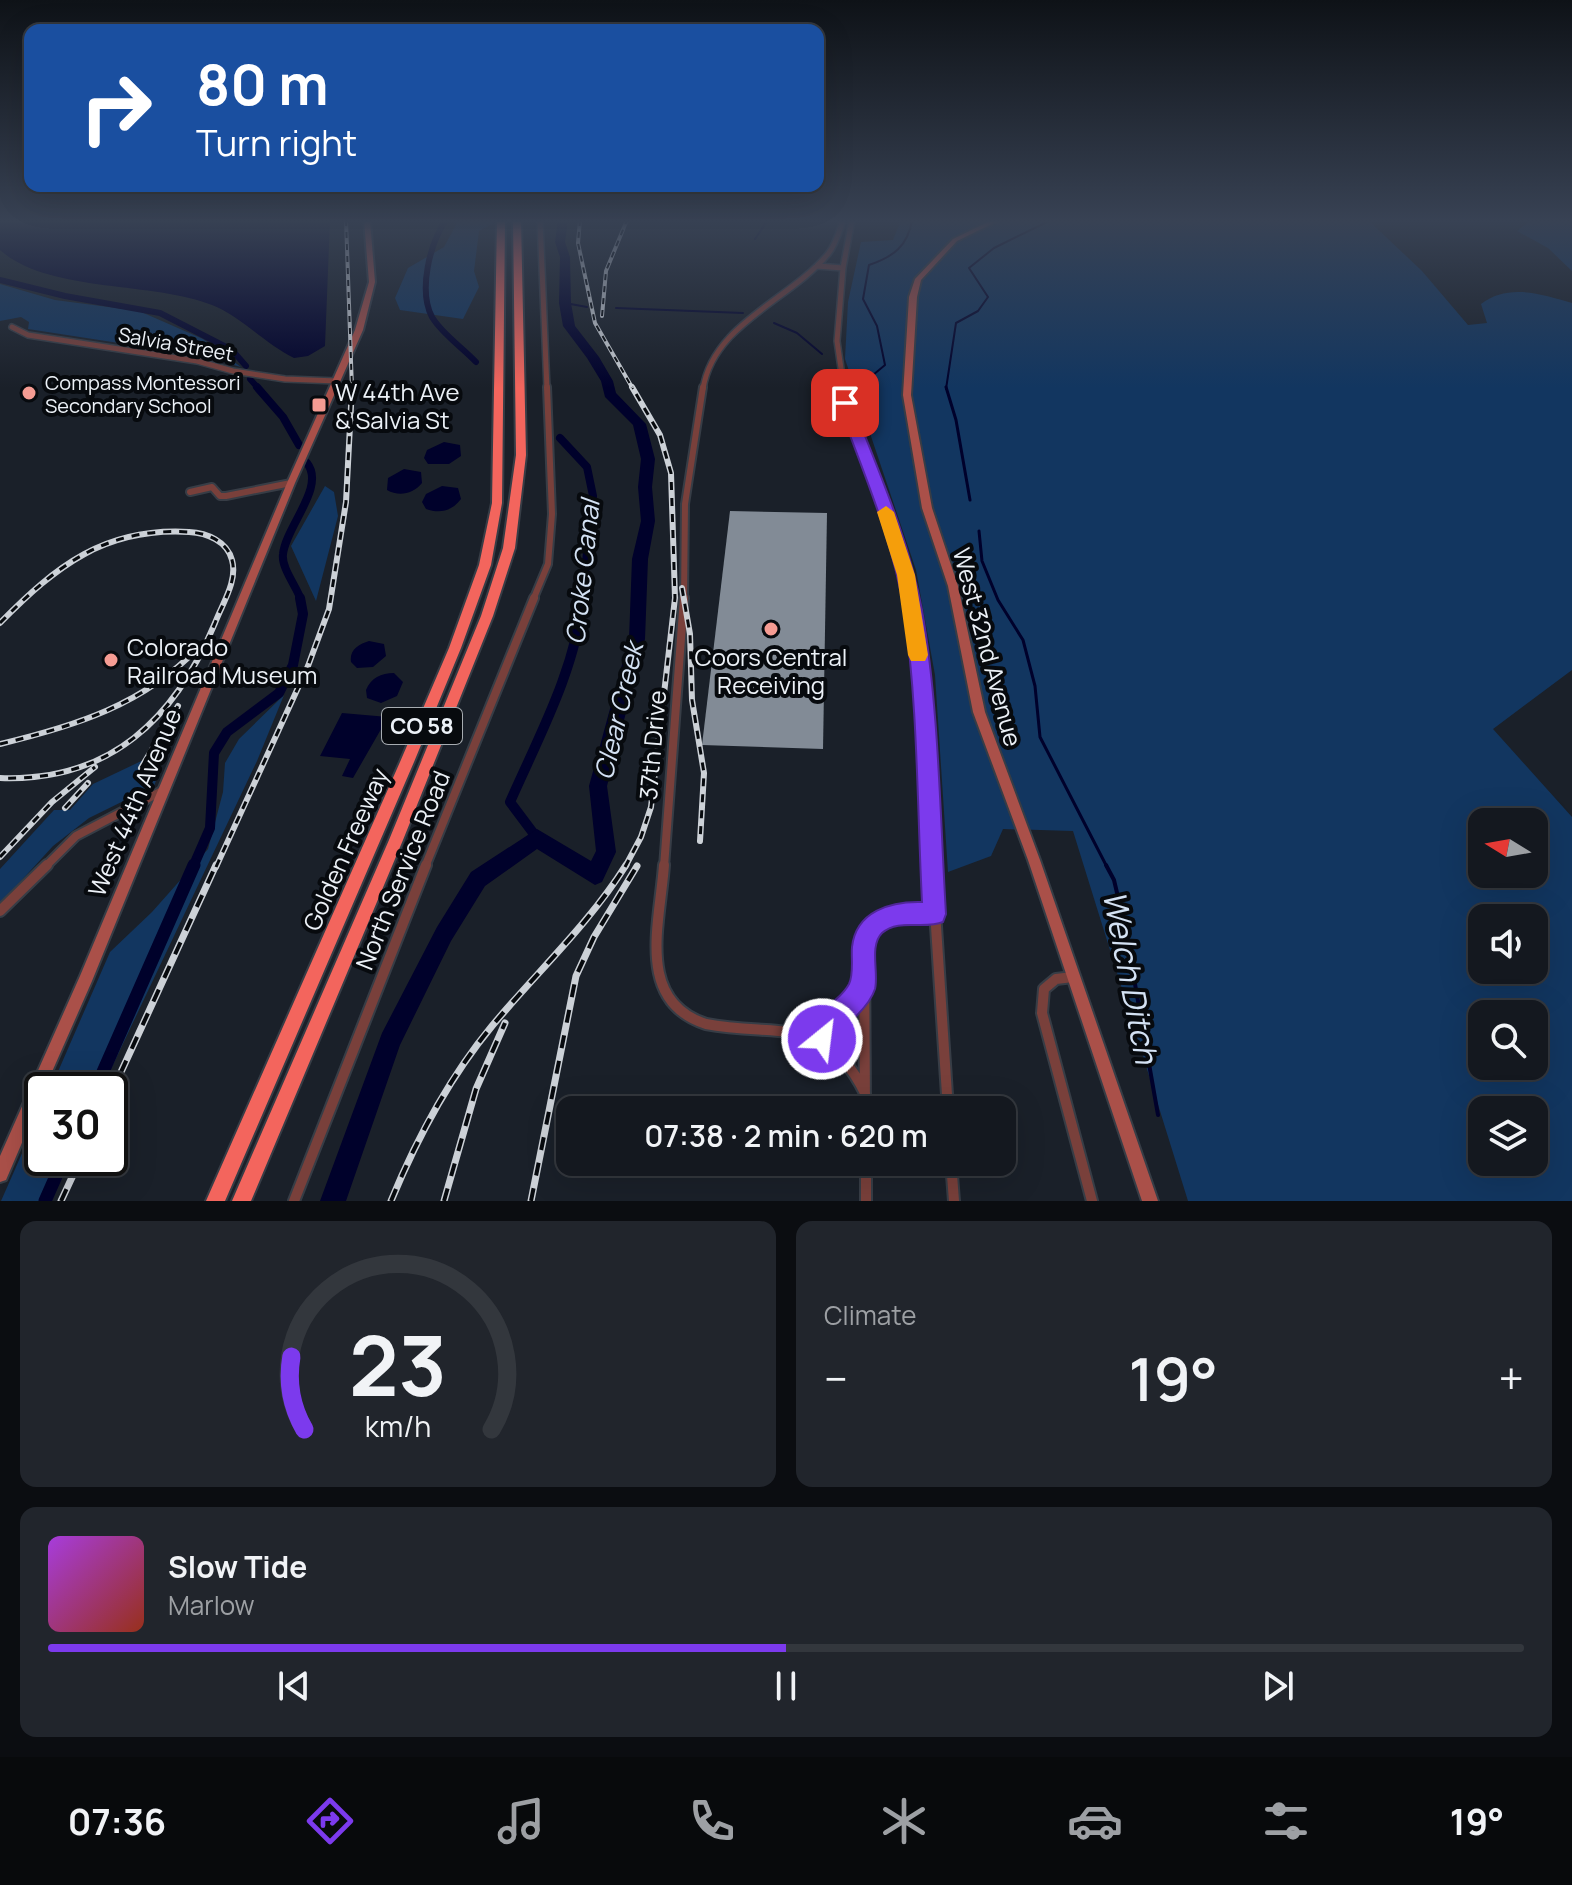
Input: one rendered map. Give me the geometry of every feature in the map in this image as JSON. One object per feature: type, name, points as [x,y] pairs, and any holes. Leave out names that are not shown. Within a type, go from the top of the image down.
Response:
[{"type":"highway","name":"Golden Freeway","points":[[215,1201],[425,719],[485,565],[497,503],[500,276]]},
{"type":"highway","name":"Golden Freeway","points":[[241,1201],[402,826],[487,616],[509,548],[521,455],[518,276]]},
{"type":"street","name":"West 44th Avenue","points":[[0,1174],[166,789],[291,483],[359,330],[371,290],[370,276]]},
{"type":"street","name":"North Service Road","points":[[294,1201],[361,1025],[548,564],[552,514],[542,276]]},
{"type":"street","name":"37th Drive","points":[[804,276],[726,343],[705,374],[685,504],[684,600],[656,970],[664,993],[681,1013],[698,1022],[809,1034],[822,1039],[851,1063],[865,1093]]},
{"type":"street","points":[[836,276],[835,338],[842,388],[861,451],[889,520],[913,609],[920,671],[947,1096]]},
{"type":"street","name":"West 32nd Avenue","points":[[921,276],[913,297],[907,395],[927,508],[953,586],[979,712],[1150,1201]]},
{"type":"street","name":"Salvia Street","points":[[12,327],[28,335],[197,361],[243,372],[295,380],[337,381]]},
{"type":"street","points":[[190,492],[212,487],[220,496],[226,496],[291,483]]},
{"type":"street","points":[[0,911],[76,836],[166,789]]},
{"type":"street","points":[[865,1093],[864,943],[873,925],[898,913],[935,914]]},
{"type":"street","points":[[1073,977],[1056,979],[1044,989],[1042,1013],[1092,1201]]},
{"type":"street","points":[[809,1034],[835,1020],[863,987]]},
{"type":"street","points":[[866,1176],[866,1201]]},
{"type":"street","points":[[952,1176],[954,1201]]},
{"type":"shaded area","points":[[57,276],[328,276],[325,346],[308,356],[294,358],[212,305],[160,292]]},
{"type":"shaded area","points":[[405,276],[476,276],[479,287],[463,319],[400,310],[395,298]]},
{"type":"shaded area","points":[[854,276],[1426,276],[1468,325],[1487,323],[1481,304],[1502,294],[1525,292],[1572,303],[1572,670],[1493,729],[1572,817],[1572,1201],[1188,1201],[1073,831],[1003,829],[991,856],[948,872],[935,675],[916,570],[845,359],[848,302]]},
{"type":"shaded area","points":[[0,284],[55,300],[139,311],[203,339],[241,367],[203,356],[28,329],[29,322],[21,317],[0,321]]},
{"type":"shaded area","points":[[444,442],[460,445],[461,456],[449,464],[428,464],[424,458],[427,450]]},
{"type":"shaded area","points":[[404,469],[421,472],[422,483],[406,493],[387,490],[388,478]]},
{"type":"shaded area","points":[[325,486],[334,492],[338,516],[316,601],[291,546]]},
{"type":"shaded area","points":[[442,486],[458,488],[461,499],[445,510],[426,509],[422,502],[426,494]]},
{"type":"shaded area","points":[[369,641],[384,644],[386,656],[373,667],[357,668],[351,662],[353,651]]},
{"type":"shaded area","points":[[394,673],[403,682],[397,696],[381,703],[367,698],[366,690],[374,679]]},
{"type":"shaded area","points":[[284,695],[257,761],[110,1072],[58,1072],[110,952],[152,912],[208,849],[223,792],[225,763],[239,739]]},
{"type":"shaded area","points":[[342,713],[388,717],[353,778],[342,776],[350,759],[320,756]]},
{"type":"shaded area","points":[[156,754],[160,770],[154,786],[89,818],[53,846],[0,904],[0,869],[54,810],[70,810],[93,784]]},
{"type":"shaded area","points":[[24,1149],[24,1176],[61,1176],[49,1201],[1,1201]]},
{"type":"building","name":"Coors Central Receiving","points":[[730,511],[827,513],[823,749],[702,745]]},
{"type":"waterway","name":"Croke Canal","points":[[427,276],[426,294],[432,317],[476,362]]},
{"type":"waterway","name":"Clear Creek","points":[[333,1201],[390,1041],[444,934],[478,879],[537,838],[595,875],[606,852],[598,786],[637,639],[640,559],[648,521],[645,487],[648,459],[639,424],[610,394],[607,381],[593,357],[569,326],[565,276]]},
{"type":"waterway","points":[[861,385],[885,365],[877,326],[863,299],[867,276]]},
{"type":"waterway","name":"Welch Ditch","points":[[946,388],[956,323],[978,311],[988,297],[974,276]]},
{"type":"waterway","points":[[0,280],[65,296],[160,313],[232,350],[246,366]]},
{"type":"waterway","points":[[565,303],[587,307]]},
{"type":"waterway","points":[[616,308],[743,313]]},
{"type":"waterway","points":[[774,323],[797,333],[822,354]]},
{"type":"waterway","points":[[250,379],[259,389]]},
{"type":"waterway","points":[[257,387],[283,417],[299,445]]},
{"type":"waterway","name":"Welch Ditch","points":[[946,388],[956,420],[970,500]]},
{"type":"waterway","name":"Croke Canal","points":[[560,438],[587,467],[593,496],[582,600]]},
{"type":"waterway","points":[[301,600],[284,565],[283,554],[309,495],[312,473],[307,463]]},
{"type":"waterway","name":"Welch Ditch","points":[[979,531],[982,561],[998,600],[1023,640],[1035,686],[1040,737],[1107,867]]},
{"type":"waterway","points":[[193,867],[210,828],[214,753],[227,732],[279,693],[293,665],[303,614],[300,598]]},
{"type":"waterway","name":"Croke Canal","points":[[537,838],[510,802],[564,677],[579,625],[583,598]]},
{"type":"waterway","points":[[103,1072],[194,865]]},
{"type":"waterway","name":"Welch Ditch","points":[[1106,865],[1114,880],[1125,927],[1158,1115]]},
{"type":"waterway","points":[[45,1201],[56,1176]]},
{"type":"railway","points":[[348,276],[352,388]]},
{"type":"railway","points":[[585,276],[595,323],[633,389]]},
{"type":"railway","points":[[602,316],[606,276]]},
{"type":"railway","points":[[625,867],[641,837],[651,807],[675,598],[671,473],[660,435],[632,387]]},
{"type":"railway","points":[[216,867],[308,666],[329,609],[346,502],[352,388]]},
{"type":"railway","points":[[0,623],[62,568],[84,554],[132,536],[159,532],[203,534],[221,543],[232,560],[233,576],[228,592],[199,657],[180,688],[134,738],[106,756],[74,769],[39,776],[0,778]]},
{"type":"railway","points":[[682,588],[690,634],[692,700],[704,773],[700,841]]},
{"type":"railway","points":[[0,744],[81,721],[131,699],[177,668],[198,648]]},
{"type":"railway","points":[[141,768],[178,706]]},
{"type":"railway","points":[[0,857],[52,802],[95,767]]},
{"type":"railway","points":[[65,808],[88,783]]},
{"type":"railway","points":[[121,1072],[216,865]]},
{"type":"railway","points":[[391,1201],[423,1132],[462,1066],[492,1026],[596,907],[626,865]]},
{"type":"railway","points":[[531,1201],[576,976],[594,937],[637,866]]},
{"type":"railway","points":[[444,1201],[476,1089],[505,1023]]},
{"type":"railway","points":[[61,1201],[73,1176]]},
{"type":"slow traffic","points":[[886,512],[906,575],[918,655]]},
{"type":"place","name":"Compass Montessori Secondary School","points":[[29,393]]},
{"type":"place","name":"W 44th Ave & Salvia St","points":[[319,405]]},
{"type":"place","name":"Coors Central Receiving","points":[[771,629]]},
{"type":"place","name":"Colorado Railroad Museum","points":[[111,660]]},
{"type":"route","points":[[822,1039],[809,1034],[835,1020],[863,987],[864,943],[873,925],[898,913],[935,914],[920,671],[913,609],[889,520],[845,403]]}]
